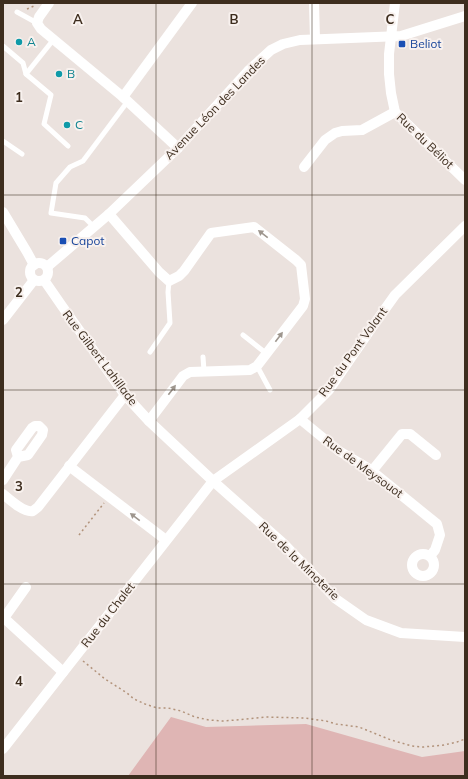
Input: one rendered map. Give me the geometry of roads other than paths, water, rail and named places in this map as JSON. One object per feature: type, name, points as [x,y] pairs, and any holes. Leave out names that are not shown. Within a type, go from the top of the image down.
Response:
[{"type":"street","points":[[49,3],[38,17],[37,23],[41,29],[125,99],[178,148]]},
{"type":"street","points":[[125,99],[192,3]]},
{"type":"street","points":[[314,3],[315,39]]},
{"type":"street","name":"Rue du Béliot","points":[[394,3],[389,54],[389,74],[395,112],[465,180]]},
{"type":"street","name":"Avenue Léon des Landes","points":[[47,267],[109,214],[178,148],[248,71],[271,50],[282,44],[300,40],[400,36],[465,16]]},
{"type":"street","points":[[304,167],[325,140],[334,133],[362,130],[395,112]]},
{"type":"street","points":[[3,212],[34,265]]},
{"type":"street","points":[[109,214],[159,272],[170,281],[184,271],[211,233],[254,227],[301,265],[305,300],[303,306],[257,366],[250,370],[190,372],[183,376],[149,421]]},
{"type":"street","name":"Rue du Pont Volant","points":[[213,480],[300,419],[328,390],[395,295],[465,226]]},
{"type":"street","points":[[36,264],[42,264],[47,267],[48,274],[44,280],[34,280],[30,275],[32,267],[36,264]]},
{"type":"street","points":[[3,320],[34,280]]},
{"type":"street","name":"Rue Gilbert Lahillade","points":[[44,280],[125,395],[149,421],[213,480]]},
{"type":"street","points":[[3,494],[22,508],[34,511],[125,395]]},
{"type":"street","name":"Rue de Meysouot","points":[[300,419],[339,451],[372,471],[437,524],[440,535],[435,550],[430,556]]},
{"type":"street","points":[[372,471],[402,434],[410,434],[436,455]]},
{"type":"street","points":[[3,480],[18,457]]},
{"type":"street","points":[[69,466],[166,540]]},
{"type":"street","name":"Rue du Chalet","points":[[3,749],[213,480]]},
{"type":"street","name":"Rue de la Minoterie","points":[[213,480],[284,544],[336,599],[366,620],[401,633],[465,637]]},
{"type":"street","points":[[26,587],[4,618],[63,672]]},
{"type":"lane","points":[[17,12],[37,23]]},
{"type":"lane","points":[[26,74],[54,39]]},
{"type":"lane","points":[[3,46],[22,62],[26,74],[51,95],[44,124],[68,146]]},
{"type":"lane","points":[[94,227],[85,218],[51,213],[56,183],[70,167],[83,161],[125,99]]},
{"type":"lane","points":[[3,141],[22,154]]},
{"type":"lane","points":[[150,352],[170,323],[168,292],[170,281]]},
{"type":"lane","points":[[243,335],[267,354]]},
{"type":"lane","points":[[203,357],[204,371]]},
{"type":"lane","points":[[257,366],[270,390]]},
{"type":"place","name":"A","points":[[19,42]]},
{"type":"place","name":"Beliot","points":[[402,44]]},
{"type":"place","name":"B","points":[[59,74]]},
{"type":"place","name":"C","points":[[67,125]]},
{"type":"place","name":"Capot","points":[[63,241]]}]
